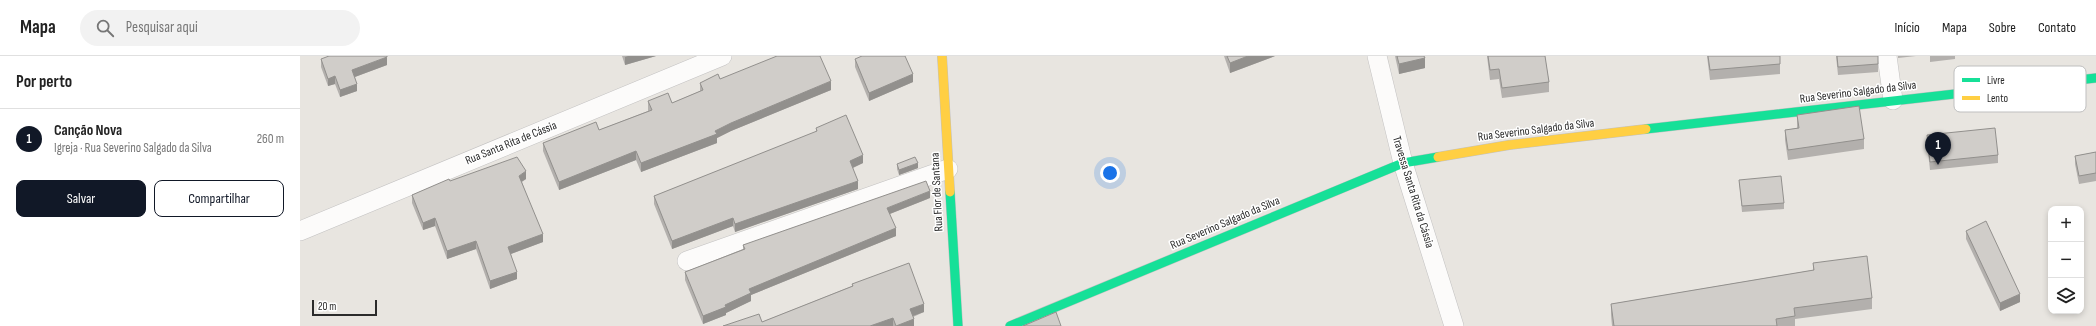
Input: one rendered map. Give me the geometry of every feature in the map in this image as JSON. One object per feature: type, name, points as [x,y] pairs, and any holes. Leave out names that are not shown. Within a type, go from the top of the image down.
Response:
[{"type":"street","name":"Rua Santa Rita de Cássia","points":[[300,231],[722,56]]},
{"type":"street","name":"Rua Flor de Santana","points":[[942,56],[958,326]]},
{"type":"street","name":"Travessa Santa Rita da Cássia","points":[[1377,56],[1403,162],[1454,326]]},
{"type":"street","points":[[1887,56],[1893,100]]},
{"type":"street","name":"Rua Severino Salgado da Silva","points":[[2086,79],[2096,78]]},
{"type":"street","name":"Rua Severino Salgado da Silva","points":[[1010,326],[1403,162],[1509,145],[1954,93]]},
{"type":"street","points":[[687,261],[948,169]]},
{"type":"building","points":[[329,56],[387,57],[352,70],[357,84],[340,90],[335,76],[328,79],[321,59]]},
{"type":"building","points":[[777,56],[820,56],[831,81],[731,123],[715,131],[717,134],[641,163],[636,151],[559,182],[543,143],[596,122],[599,130],[652,110],[648,101],[668,93],[672,103],[703,90],[700,83],[718,74],[720,79]]},
{"type":"building","points":[[862,56],[905,56],[913,74],[869,93],[855,59]]},
{"type":"building","points":[[1227,56],[1248,56],[1230,63]]},
{"type":"building","points":[[1397,56],[1424,56],[1425,58],[1399,64]]},
{"type":"building","points":[[1488,56],[1545,56],[1549,82],[1502,88],[1499,69],[1490,70]]},
{"type":"building","points":[[1708,56],[1780,56],[1780,64],[1710,70]]},
{"type":"building","points":[[1837,56],[1878,56],[1878,64],[1838,67]]},
{"type":"building","points":[[1859,106],[1864,139],[1788,150],[1785,130],[1799,128],[1797,115]]},
{"type":"building","points":[[846,115],[863,155],[850,161],[858,181],[735,224],[733,218],[672,241],[654,196],[817,131],[816,128]]},
{"type":"building","points":[[1995,128],[1998,155],[1930,162],[1927,135]]},
{"type":"building","points":[[2096,152],[2096,173],[2079,176],[2075,156]]},
{"type":"building","points":[[517,157],[526,171],[519,176],[543,234],[508,247],[517,272],[490,281],[476,241],[447,251],[435,218],[423,223],[412,195],[449,179],[450,181]]},
{"type":"building","points":[[915,157],[918,163],[899,170],[897,164]]},
{"type":"building","points":[[1781,176],[1784,203],[1742,206],[1739,180]]},
{"type":"building","points":[[926,181],[930,191],[887,208],[896,228],[749,289],[751,293],[725,305],[726,307],[703,316],[685,272],[745,249],[743,245]]},
{"type":"building","points":[[1986,221],[2020,294],[2000,303],[1966,231]]},
{"type":"building","points":[[1867,256],[1872,298],[1794,308],[1795,316],[1776,319],[1777,326],[1614,326],[1611,304],[1814,270],[1813,263]]},
{"type":"building","points":[[909,263],[924,304],[910,309],[914,319],[896,326],[893,318],[870,326],[723,326],[759,314],[762,322],[853,286],[852,284]]},
{"type":"building","points":[[1056,312],[1061,326],[1023,326]]},
{"type":"traffic: fast","points":[[2086,79],[2096,78]]},
{"type":"traffic: fast","points":[[1646,129],[1954,94]]},
{"type":"traffic: fast","points":[[1010,326],[1403,163],[1438,157]]},
{"type":"traffic: fast","points":[[950,192],[958,326]]},
{"type":"traffic: slow","points":[[942,56],[950,192]]},
{"type":"traffic: slow","points":[[1438,157],[1509,145],[1646,129]]},
{"type":"place","name":"Canção Nova","points":[[1938,165]]}]
